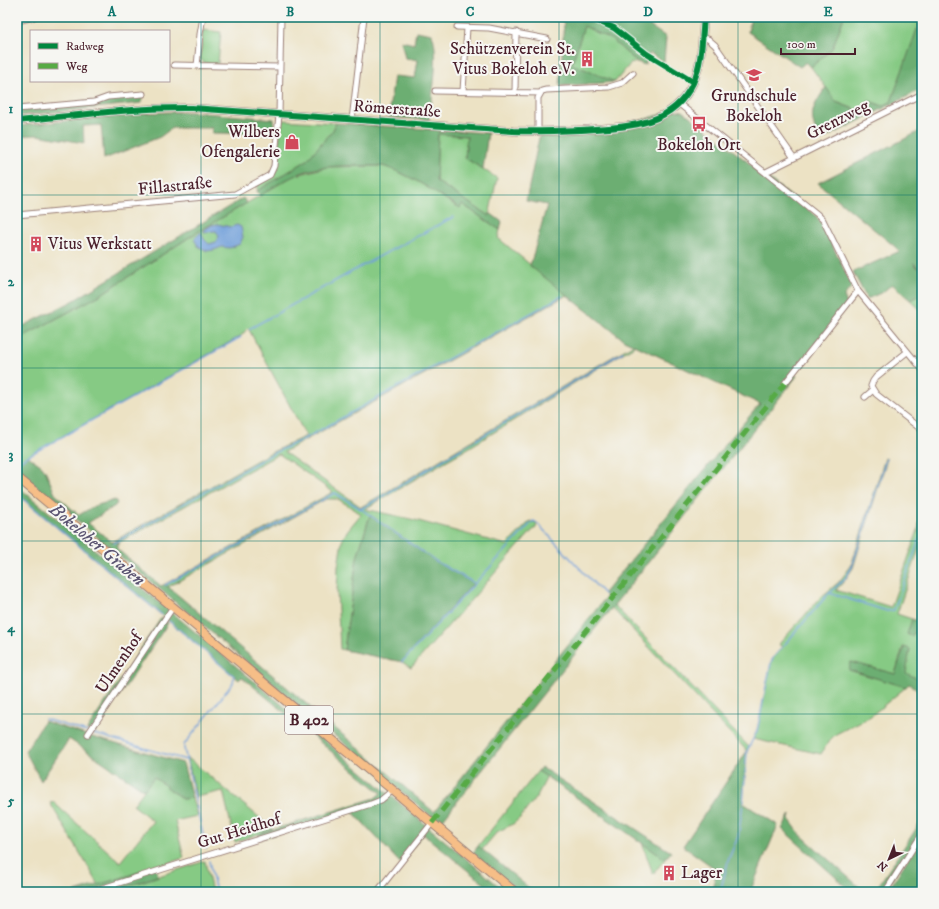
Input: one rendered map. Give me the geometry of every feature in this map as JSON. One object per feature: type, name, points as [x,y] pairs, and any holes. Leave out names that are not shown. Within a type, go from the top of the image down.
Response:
[{"type":"main road","name":"B 402","points":[[17,477],[515,892]]},
{"type":"street","points":[[17,21],[34,17]]},
{"type":"street","points":[[197,66],[203,17]]},
{"type":"street","points":[[279,115],[281,17]]},
{"type":"street","points":[[352,120],[364,17]]},
{"type":"street","name":"Römerstraße","points":[[17,121],[143,109],[172,108],[488,130],[538,132],[634,125],[645,123],[663,115],[678,103],[685,95],[695,78],[698,66],[704,17]]},
{"type":"street","points":[[457,27],[490,28],[547,39]]},
{"type":"street","points":[[463,91],[468,28]]},
{"type":"street","points":[[515,92],[516,32]]},
{"type":"street","points":[[702,37],[714,42],[794,158]]},
{"type":"street","points":[[174,65],[280,67]]},
{"type":"street","points":[[435,91],[540,92],[546,90],[609,87],[622,83],[633,73]]},
{"type":"street","points":[[538,132],[538,98],[540,92]]},
{"type":"street","points":[[17,109],[94,102],[108,97],[143,94]]},
{"type":"street","name":"Grenzweg","points":[[766,172],[922,94]]},
{"type":"street","points":[[678,103],[766,172],[823,220],[858,291],[922,369]]},
{"type":"street","name":"Fillastraße","points":[[17,215],[239,193],[270,175],[274,166],[279,115]]},
{"type":"street","points":[[785,383],[858,291]]},
{"type":"street","points":[[907,352],[876,377],[871,386],[873,390],[922,430]]},
{"type":"street","points":[[865,397],[873,390]]},
{"type":"street","name":"Ulmenhof","points":[[88,734],[173,607]]},
{"type":"street","name":"Gut Heidhof","points":[[90,892],[371,804],[382,800],[393,790]]},
{"type":"street","points":[[377,892],[432,823]]},
{"type":"street","points":[[885,892],[922,834]]},
{"type":"green space","points":[[545,17],[636,17],[666,37],[664,62],[650,53],[645,65],[637,62],[612,40],[584,26],[572,64],[615,82],[560,86],[564,24],[560,20]]},
{"type":"green space","points":[[751,17],[844,17],[832,49],[811,67],[806,62],[800,67],[748,32]]},
{"type":"green space","points":[[844,17],[922,17],[891,102],[883,106],[869,101],[865,113],[836,102],[811,67],[832,49]]},
{"type":"green space","points":[[584,26],[612,40],[637,62],[630,64],[615,82],[572,64]]},
{"type":"green space","points":[[917,29],[922,32],[922,89],[819,141],[814,125],[813,113],[817,102],[826,87],[836,102],[864,113],[869,101],[883,106],[891,102]]},
{"type":"green space","points":[[203,30],[221,32],[218,64],[205,63],[200,58]]},
{"type":"green space","points":[[416,31],[432,34],[434,42],[435,76],[429,120],[388,117],[394,76],[415,78],[418,60],[405,58],[401,41],[414,44]]},
{"type":"green space","points":[[142,95],[142,103],[17,116],[17,110],[62,106]]},
{"type":"green space","points":[[675,110],[683,111],[816,216],[821,222],[852,286],[844,296],[847,304],[793,372],[797,376],[441,822],[431,816],[17,470],[17,462],[28,456],[42,466],[55,494],[79,515],[94,506],[115,500],[117,503],[115,506],[88,523],[112,542],[116,540],[118,543],[117,549],[161,586],[165,584],[434,812],[606,597],[604,593],[760,404],[624,340],[530,266],[547,205],[526,201],[540,133],[606,131]]},
{"type":"green space","points":[[193,112],[274,119],[274,134],[212,133],[212,128],[172,128],[160,137],[104,159],[101,125],[83,126],[84,143],[37,135],[17,136],[17,126],[143,113]]},
{"type":"green space","points":[[282,120],[336,123],[333,130],[306,161],[257,191],[258,184],[275,172]]},
{"type":"green space","points":[[336,123],[488,133],[483,169],[465,158],[467,136],[438,134],[436,181],[489,216],[490,213],[502,222],[500,230],[462,204],[460,208],[417,181],[383,166],[336,166],[313,169],[288,179],[260,196],[257,191],[306,161],[333,130]]},
{"type":"green space","points":[[922,130],[922,270],[913,263],[922,272],[922,294],[910,300],[892,284],[883,292],[867,299],[853,272],[900,251],[818,183]]},
{"type":"green space","points":[[438,133],[467,136],[465,158],[497,178],[489,216],[436,181]]},
{"type":"green space","points":[[383,166],[411,178],[456,206],[462,204],[500,230],[498,238],[567,295],[284,452],[361,507],[634,344],[636,345],[462,452],[365,509],[415,520],[507,545],[530,521],[537,523],[536,528],[411,668],[402,662],[474,583],[437,562],[370,515],[357,558],[344,650],[340,649],[337,592],[338,566],[342,541],[347,531],[361,514],[338,499],[326,499],[168,587],[165,584],[333,492],[279,454],[118,543],[116,540],[268,454],[306,436],[248,328],[241,336],[17,462],[17,340],[100,295],[196,233],[293,176],[327,167]]},
{"type":"green space","points":[[243,198],[247,203],[196,233],[100,295],[17,340],[17,329],[71,302]]},
{"type":"green space","points":[[922,294],[922,311],[910,300]]},
{"type":"green space","points":[[885,458],[887,459],[853,568],[836,590],[891,607],[918,530],[922,503],[922,540],[897,614],[912,619],[908,635],[913,636],[918,621],[922,622],[922,681],[905,673],[910,649],[903,647],[895,674],[851,662],[849,670],[906,687],[871,716],[836,734],[829,741],[821,754],[753,739],[757,731],[771,663],[773,658],[782,648],[779,644],[821,597],[839,582],[851,566]]},
{"type":"green space","points":[[17,486],[170,611],[506,892],[494,892],[423,834],[400,863],[352,811],[260,839],[259,834],[375,798],[381,793],[242,677],[239,680],[17,494]]},
{"type":"green space","points":[[370,515],[437,562],[474,583],[402,662],[344,650],[357,558]]},
{"type":"green space","points":[[614,605],[749,747],[747,751],[612,608]]},
{"type":"green space","points":[[161,618],[168,623],[95,732],[87,730]]},
{"type":"green space","points":[[912,619],[918,621],[913,636],[907,634]]},
{"type":"green space","points":[[904,647],[910,649],[906,673],[922,681],[922,691],[909,684],[906,687],[849,670],[851,662],[895,674]]},
{"type":"green space","points":[[44,721],[92,737],[183,763],[192,798],[182,799],[154,777],[144,790],[69,739],[41,781],[25,751]]},
{"type":"green space","points":[[747,751],[743,803],[778,825],[750,892],[711,892],[717,870],[683,846]]},
{"type":"green space","points":[[188,758],[273,829],[235,842],[223,791],[196,797]]},
{"type":"green space","points":[[541,767],[671,852],[665,859],[538,771]]},
{"type":"green space","points":[[538,771],[547,777],[537,796],[521,817],[513,824],[497,832],[482,850],[478,846]]},
{"type":"green space","points":[[154,777],[182,799],[192,798],[197,816],[175,821],[184,858],[99,885],[50,803],[53,802],[120,862],[153,821],[133,805]]},
{"type":"green space","points":[[790,814],[789,819],[801,835],[865,892],[852,892],[782,829]]},
{"type":"green space","points":[[922,820],[922,832],[883,892],[874,892]]},
{"type":"green space","points":[[922,836],[922,892],[887,892]]},
{"type":"green space","points":[[642,843],[665,859],[653,874]]},
{"type":"green space","points":[[478,846],[534,892],[520,892],[473,853]]},
{"type":"green space","points":[[205,861],[212,892],[127,892],[125,887]]},
{"type":"green space","points":[[156,867],[158,876],[125,887],[123,882],[90,892],[75,892]]},
{"type":"water","points":[[217,224],[231,227],[237,225],[241,227],[243,237],[240,244],[230,248],[222,247],[207,251],[198,246],[194,239],[201,232],[204,239],[209,244],[216,242],[219,236],[216,231],[204,232],[204,230]]},
{"type":"waterway","points":[[249,329],[453,217]]},
{"type":"waterway","points":[[114,543],[274,453],[304,439],[562,296]]},
{"type":"waterway","points":[[17,462],[241,337]]},
{"type":"waterway","points":[[361,509],[623,352]]},
{"type":"waterway","points":[[830,593],[846,577],[852,567],[886,459]]},
{"type":"waterway","points":[[165,585],[335,493],[361,509],[437,562],[474,583]]},
{"type":"waterway","name":"Bokeloher Graben","points":[[17,494],[162,615]]},
{"type":"waterway","points":[[402,662],[534,521],[604,594]]},
{"type":"waterway","points":[[720,892],[729,858],[738,837],[743,803],[747,751],[757,731],[773,658],[829,593],[887,611],[894,610],[922,532]]},
{"type":"waterway","name":"Bokeloher Graben","points":[[169,621],[234,676],[233,683],[184,745],[206,849]]},
{"type":"waterway","points":[[45,719],[87,732]]},
{"type":"waterway","points":[[91,733],[186,760]]},
{"type":"waterway","name":"Bokeloher Graben","points":[[209,861],[216,892]]},
{"type":"marked path","points":[[432,823],[785,383]]},
{"type":"cycle path","points":[[589,17],[614,28],[647,54],[693,82]]},
{"type":"cycle path","points":[[17,121],[126,110],[192,108],[513,131],[581,130],[629,126],[659,117],[673,109],[684,98],[693,83],[698,67],[704,17]]},
{"type":"place","name":"Schützenverein St. Vitus Bokeloh e.V.","points":[[587,59]]},
{"type":"place","name":"Grundschule Bokeloh","points":[[754,75]]},
{"type":"place","name":"Bokeloh Ort","points":[[699,124]]},
{"type":"place","name":"Wilbers Ofengalerie","points":[[292,142]]},
{"type":"place","name":"Vitus Werkstatt","points":[[36,244]]},
{"type":"place","name":"Lager","points":[[669,873]]}]
